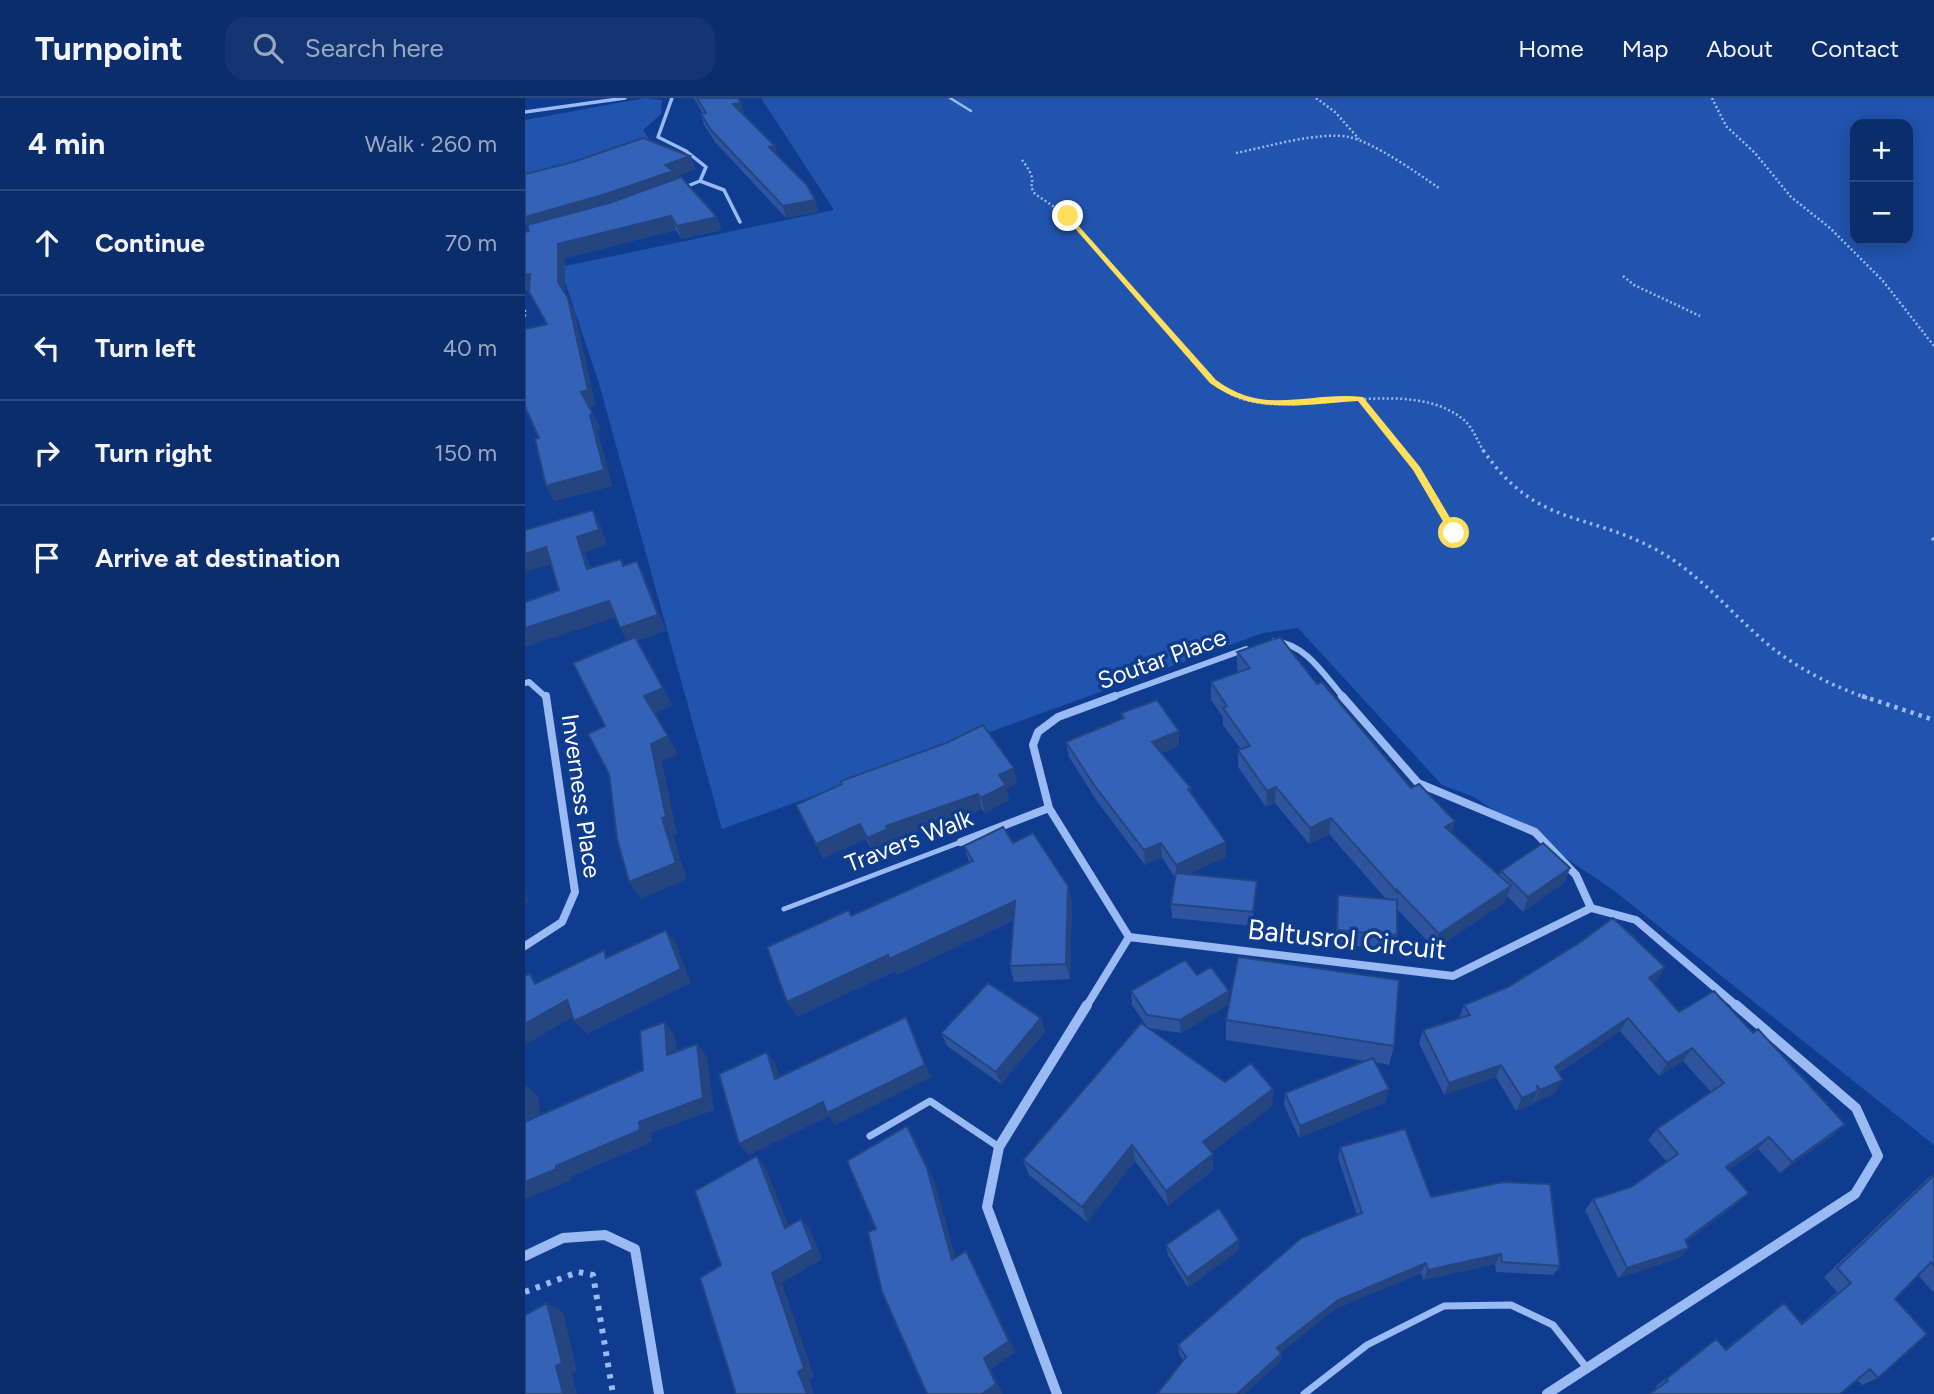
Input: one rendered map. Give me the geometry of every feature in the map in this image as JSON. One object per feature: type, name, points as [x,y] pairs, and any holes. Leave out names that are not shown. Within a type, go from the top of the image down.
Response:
[{"type":"street","points":[[525,114],[625,98]]},
{"type":"street","points":[[672,98],[669,112],[658,129],[658,137],[686,151],[706,167],[700,181]]},
{"type":"street","points":[[674,192],[700,181],[724,190],[740,222]]},
{"type":"street","points":[[1269,641],[1286,642],[1301,649],[1417,783],[1535,832],[1576,875],[1591,908],[1636,920],[1856,1108],[1878,1156],[1854,1194],[1548,1394]]},
{"type":"street","name":"Soutar Place","points":[[1129,937],[1049,808],[1033,745],[1038,732],[1058,717],[1257,646]]},
{"type":"street","name":"Inverness Place","points":[[525,683],[529,682],[547,696],[575,892],[562,922],[525,946]]},
{"type":"street","name":"Travers Walk","points":[[961,842],[1049,808]]},
{"type":"street","name":"Baltusrol Circuit","points":[[1129,937],[1453,976],[1591,908]]},
{"type":"street","points":[[1057,1394],[987,1207],[999,1147],[1129,937]]},
{"type":"street","points":[[525,1256],[563,1238],[604,1235],[635,1250],[659,1394]]},
{"type":"lane","points":[[950,98],[971,111]]},
{"type":"lane","name":"Travers Walk","points":[[783,909],[961,842]]},
{"type":"lane","points":[[870,1136],[930,1101],[999,1147]]},
{"type":"lane","points":[[1304,1394],[1367,1345],[1444,1306],[1511,1305],[1553,1325],[1587,1368]]},
{"type":"path","points":[[1316,98],[1335,112],[1365,144]]},
{"type":"path","points":[[1712,98],[1726,126],[1755,153],[1791,197],[1830,228],[1883,281],[1934,346]]},
{"type":"path","points":[[1236,153],[1322,136],[1349,137],[1400,161],[1439,188]]},
{"type":"path","points":[[1022,160],[1029,169],[1033,182],[1031,187],[1035,194],[1068,216],[1213,382],[1229,394],[1248,401],[1268,403],[1360,398],[1420,404],[1459,417],[1472,428],[1478,442],[1503,478],[1526,497],[1549,510],[1609,529],[1655,549],[1721,597],[1778,652],[1805,672],[1841,690],[1934,720]]},
{"type":"path","points":[[1623,276],[1634,285],[1700,316]]},
{"type":"path","points":[[525,310],[525,318]]},
{"type":"path","points":[[1360,398],[1417,469],[1454,533]]},
{"type":"path","points":[[525,1292],[578,1272],[593,1275],[613,1394]]},
{"type":"shaded area","points":[[645,98],[662,100],[661,114],[643,130],[650,141],[662,145],[616,162],[525,189],[525,120]]},
{"type":"shaded area","points":[[761,98],[1934,98],[1934,1145],[1612,889],[1474,797],[1442,785],[1298,628],[1263,633],[722,829],[598,380],[560,267],[834,210]]},
{"type":"building","points":[[697,98],[738,98],[741,103],[733,104],[775,146],[769,147],[807,185],[815,200],[783,206],[711,130],[701,114],[706,113]]},
{"type":"building","points":[[643,138],[690,156],[665,165],[673,171],[525,217],[525,174],[573,162]]},
{"type":"building","points":[[681,177],[717,217],[677,226],[671,216],[558,244],[558,282],[568,298],[588,390],[581,392],[593,414],[590,415],[604,470],[546,486],[535,439],[539,438],[525,407],[525,329],[547,324],[529,292],[530,274],[525,275],[525,232],[529,231],[527,225],[609,203]]},
{"type":"building","points":[[593,510],[599,530],[577,537],[587,569],[621,559],[623,566],[637,561],[658,615],[620,628],[609,601],[525,628],[525,602],[559,590],[546,547],[525,554],[525,530]]},
{"type":"building","points":[[635,637],[663,688],[644,696],[668,736],[651,744],[666,817],[662,818],[676,863],[629,882],[617,839],[609,774],[588,734],[605,726],[573,663]]},
{"type":"building","points":[[1280,637],[1317,684],[1322,682],[1411,788],[1419,784],[1455,821],[1445,827],[1511,886],[1439,934],[1397,892],[1331,818],[1310,828],[1276,787],[1267,791],[1238,750],[1250,746],[1223,708],[1227,706],[1211,682],[1250,668],[1237,652]]},
{"type":"building","points":[[1157,700],[1179,731],[1152,742],[1191,788],[1188,789],[1226,842],[1176,865],[1161,843],[1144,850],[1094,785],[1066,742],[1124,718],[1121,713]]},
{"type":"building","points":[[983,725],[1014,768],[999,775],[1006,785],[981,798],[978,794],[886,826],[888,829],[867,838],[860,824],[816,844],[796,805],[842,784],[841,781],[946,743]]},
{"type":"building","points":[[1003,827],[1013,843],[1033,833],[1068,886],[1066,964],[1010,966],[1015,901],[787,1002],[767,947],[849,910],[851,916],[973,861],[964,846]]},
{"type":"building","points":[[1543,843],[1570,868],[1528,897],[1501,871]]},
{"type":"building","points":[[1176,873],[1257,881],[1253,912],[1171,904]]},
{"type":"building","points":[[1338,895],[1397,900],[1397,935],[1337,930]]},
{"type":"building","points":[[1613,918],[1665,967],[1649,978],[1679,1012],[1714,991],[1753,1033],[1758,1029],[1845,1124],[1792,1162],[1769,1137],[1726,1167],[1749,1193],[1685,1240],[1689,1248],[1627,1268],[1593,1199],[1631,1187],[1678,1154],[1657,1129],[1724,1083],[1692,1048],[1667,1063],[1628,1018],[1555,1067],[1563,1080],[1540,1090],[1537,1085],[1538,1091],[1522,1098],[1501,1065],[1449,1083],[1423,1030],[1470,1015],[1464,1005],[1508,987],[1579,943]]},
{"type":"building","points":[[666,930],[681,969],[574,1021],[567,1000],[525,1024],[525,976],[530,974],[535,984],[604,950],[606,958]]},
{"type":"building","points":[[1238,957],[1399,980],[1394,1046],[1226,1020]]},
{"type":"building","points":[[1185,960],[1197,975],[1211,967],[1229,991],[1180,1020],[1147,1015],[1131,991]]},
{"type":"building","points":[[988,983],[1041,1018],[996,1072],[941,1033]]},
{"type":"building","points":[[906,1017],[925,1065],[827,1113],[823,1102],[739,1144],[719,1074],[767,1052],[775,1079]]},
{"type":"building","points":[[665,1022],[667,1055],[697,1044],[703,1098],[639,1122],[640,1130],[525,1182],[525,1086],[527,1121],[643,1070],[640,1031]]},
{"type":"building","points":[[1141,1023],[1225,1082],[1251,1063],[1273,1089],[1203,1142],[1213,1154],[1166,1191],[1132,1145],[1082,1207],[1023,1160]]},
{"type":"building","points":[[1373,1058],[1389,1089],[1300,1126],[1285,1093]]},
{"type":"building","points":[[907,1126],[927,1168],[952,1260],[966,1251],[1009,1341],[984,1358],[996,1384],[982,1394],[927,1394],[882,1292],[868,1232],[876,1229],[847,1161]]},
{"type":"building","points":[[1405,1129],[1431,1197],[1503,1182],[1550,1184],[1560,1266],[1502,1262],[1501,1254],[1428,1270],[1426,1263],[1338,1300],[1277,1348],[1281,1354],[1237,1394],[1157,1394],[1186,1357],[1178,1345],[1301,1238],[1362,1213],[1340,1147]]},
{"type":"building","points":[[757,1156],[785,1228],[801,1219],[813,1249],[772,1273],[804,1368],[798,1372],[807,1394],[736,1394],[700,1278],[721,1265],[695,1191]]},
{"type":"building","points":[[1934,1175],[1934,1265],[1931,1262],[1895,1299],[1927,1334],[1878,1378],[1870,1369],[1840,1394],[1649,1394],[1716,1339],[1726,1350],[1784,1303],[1802,1324],[1851,1283],[1837,1268]]},
{"type":"building","points":[[1219,1208],[1239,1240],[1187,1278],[1166,1245]]},
{"type":"building","points":[[547,1303],[562,1363],[556,1366],[563,1394],[525,1394],[525,1315]]},
{"type":"route","points":[[1068,216],[1115,272],[1188,350],[1213,382],[1229,394],[1248,401],[1268,403],[1360,398],[1417,469],[1454,533]]}]
